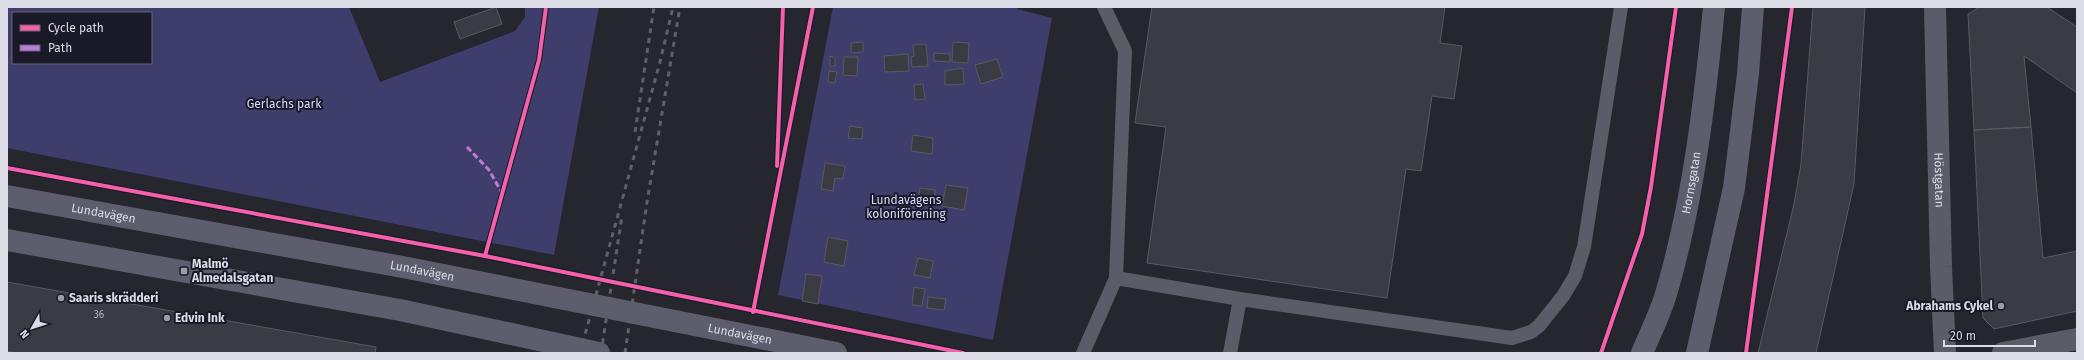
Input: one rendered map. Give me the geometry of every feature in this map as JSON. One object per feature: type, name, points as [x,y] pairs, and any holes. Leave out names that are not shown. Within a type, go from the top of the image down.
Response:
[{"type":"main road","name":"Hornsgatan","points":[[1642,353],[1666,295],[1682,232],[1700,127],[1714,7]]},
{"type":"main road","points":[[1697,353],[1734,188],[1748,74],[1753,7]]},
{"type":"main road","name":"Lundavägen","points":[[7,196],[408,268],[836,353]]},
{"type":"main road","points":[[7,240],[400,310],[599,353]]},
{"type":"street","name":"Höstgatan","points":[[1935,7],[1941,267],[1945,353]]},
{"type":"street","points":[[2003,353],[2077,339]]},
{"type":"lane","points":[[1083,353],[1116,278],[1125,51],[1104,7]]},
{"type":"lane","points":[[1116,278],[1240,299],[1512,338],[1531,332],[1539,326],[1563,296],[1574,276],[1584,247],[1621,7]]},
{"type":"lane","points":[[1230,353],[1240,299]]},
{"type":"green space","name":"Gerlachs park","points":[[7,7],[349,7],[380,82],[515,31],[525,17],[525,7],[599,7],[554,255],[7,148]]},
{"type":"green space","name":"Lundavägens koloniförening","points":[[833,7],[1018,7],[1017,9],[1052,18],[993,340],[778,295]]},
{"type":"building","points":[[496,7],[502,24],[460,39],[454,22]]},
{"type":"building","points":[[1152,7],[1445,7],[1440,43],[1462,46],[1454,99],[1432,96],[1421,171],[1406,169],[1387,298],[1147,263],[1166,127],[1135,123]]},
{"type":"building","points":[[1813,7],[1865,7],[1854,184],[1816,353],[1758,353],[1794,204],[1801,164]]},
{"type":"building","points":[[1980,7],[2047,7],[2077,27],[2077,93],[2024,56],[2031,127],[1974,130],[1968,14]]},
{"type":"building","points":[[863,42],[863,52],[851,53],[851,43]]},
{"type":"building","points":[[953,42],[969,43],[968,63],[952,62]]},
{"type":"building","points":[[926,44],[928,66],[912,67],[911,57],[914,56],[913,45]]},
{"type":"building","points":[[934,53],[950,54],[950,62],[934,61]]},
{"type":"building","points":[[908,54],[909,71],[885,72],[884,56]]},
{"type":"building","points":[[830,56],[835,58],[835,66],[830,66]]},
{"type":"building","points":[[844,57],[858,57],[857,76],[843,75]]},
{"type":"building","points":[[997,59],[1003,77],[981,84],[975,65]]},
{"type":"building","points":[[963,68],[964,84],[945,85],[945,71]]},
{"type":"building","points":[[829,71],[837,72],[835,83],[828,82]]},
{"type":"building","points":[[923,84],[925,99],[915,100],[914,85]]},
{"type":"building","points":[[850,126],[863,128],[862,139],[848,138]]},
{"type":"building","points":[[2031,127],[2043,258],[2077,251],[2077,311],[1994,329],[1983,318],[1974,130]]},
{"type":"building","points":[[913,135],[933,138],[932,154],[911,151]]},
{"type":"building","points":[[825,163],[845,166],[843,179],[835,178],[833,191],[821,189]]},
{"type":"building","points":[[946,185],[968,188],[964,210],[942,206]]},
{"type":"building","points":[[920,188],[935,190],[934,205],[918,204]]},
{"type":"building","points":[[828,237],[848,241],[844,266],[824,262]]},
{"type":"building","points":[[918,258],[933,261],[930,278],[914,275]]},
{"type":"building","points":[[806,274],[822,276],[818,304],[802,301]]},
{"type":"building","points":[[7,282],[376,347],[375,353],[16,353],[7,351]]},
{"type":"building","points":[[914,287],[925,289],[922,306],[912,305]]},
{"type":"building","points":[[928,297],[946,299],[944,310],[927,308]]},
{"type":"railway","points":[[635,132],[654,7]]},
{"type":"railway","points":[[580,353],[660,62],[673,7]]},
{"type":"railway","points":[[625,353],[647,202],[680,7]]},
{"type":"railway","points":[[601,353],[622,216]]},
{"type":"marked path","points":[[467,147],[489,170],[502,193]]},
{"type":"cycle path","points":[[485,256],[539,60],[546,7]]},
{"type":"cycle path","points":[[777,166],[783,7]]},
{"type":"cycle path","points":[[753,312],[813,7]]},
{"type":"cycle path","points":[[1601,353],[1642,234],[1651,187],[1676,7]]},
{"type":"cycle path","points":[[1746,353],[1792,7]]},
{"type":"cycle path","points":[[7,168],[485,256],[963,353]]},
{"type":"place","name":"Malmö Almedalsgatan","points":[[184,271]]},
{"type":"place","name":"Saaris skrädderi","points":[[61,298]]},
{"type":"place","name":"Abrahams Cykel","points":[[2001,306]]},
{"type":"place","name":"Edvin Ink","points":[[167,318]]}]
